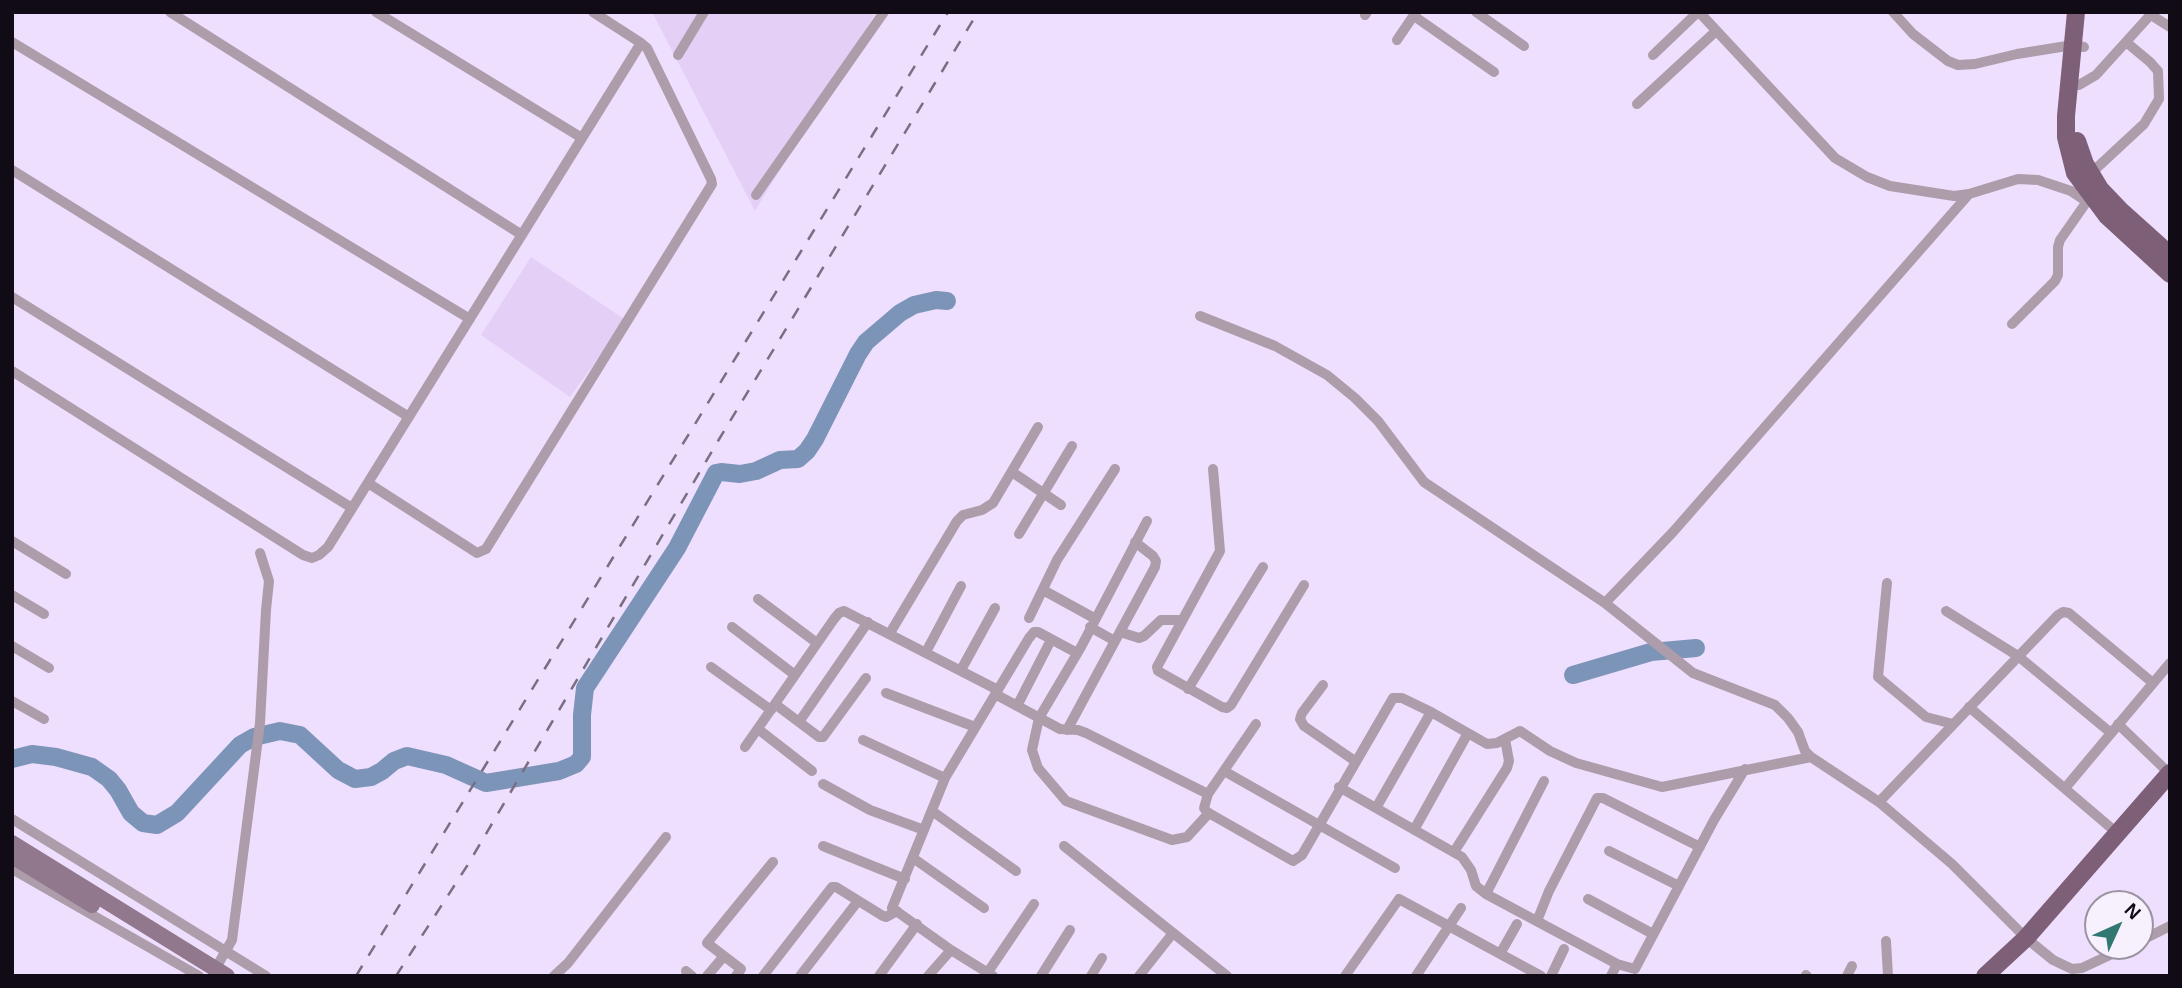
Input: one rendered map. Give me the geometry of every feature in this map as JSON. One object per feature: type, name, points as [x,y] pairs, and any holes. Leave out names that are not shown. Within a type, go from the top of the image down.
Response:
[{"type":"main road","points":[[2076,12],[2079,85],[2075,125],[2090,188],[2107,216],[2170,274]]},
{"type":"main road","points":[[2087,12],[2078,46],[2066,138],[2075,173],[2170,255]]},
{"type":"main road","points":[[1985,976],[2026,938],[2170,773]]},
{"type":"main road","points":[[12,843],[227,976]]},
{"type":"main road","points":[[12,856],[210,976]]},
{"type":"street","points":[[170,12],[522,235]]},
{"type":"street","points":[[376,12],[582,138]]},
{"type":"street","points":[[368,483],[477,553],[486,550],[712,184],[647,48],[593,12]]},
{"type":"street","points":[[678,55],[704,12]]},
{"type":"street","points":[[756,195],[884,12]]},
{"type":"street","points":[[1476,12],[1524,46]]},
{"type":"street","points":[[1653,55],[1698,12],[1835,158],[1849,168],[1890,186],[1954,195],[1969,194],[2028,179],[2071,191],[2090,188]]},
{"type":"street","points":[[1893,12],[1913,34],[1948,61],[1958,65],[2078,46]]},
{"type":"street","points":[[1397,40],[1415,14],[1494,72]]},
{"type":"street","points":[[2079,85],[2096,75],[2152,14],[2170,27]]},
{"type":"street","points":[[1637,104],[1715,32]]},
{"type":"street","points":[[12,42],[470,319]]},
{"type":"street","points":[[2012,324],[2055,281],[2058,275],[2060,240],[2090,188],[2144,124],[2158,99],[2158,71],[2126,42]]},
{"type":"street","points":[[12,371],[303,555],[312,558],[323,552],[352,509],[641,43]]},
{"type":"street","points":[[12,170],[409,417]]},
{"type":"street","points":[[1605,603],[1682,522],[1969,194]]},
{"type":"street","points":[[12,297],[352,509]]},
{"type":"street","points":[[1200,316],[1275,346],[1327,375],[1378,421],[1424,482],[1605,603],[1693,673],[1775,705],[1793,725],[1805,751],[1811,757],[1879,802],[1952,864],[2026,938],[2053,960],[2072,969],[2082,968],[2099,960]]},
{"type":"street","points":[[890,633],[957,521],[970,512],[988,507],[1038,427]]},
{"type":"street","points":[[1019,534],[1072,446]]},
{"type":"street","points":[[1028,618],[1057,560],[1115,469]]},
{"type":"street","points":[[1213,469],[1220,551],[1157,667],[1162,675],[1222,707],[1231,705],[1304,585]]},
{"type":"street","points":[[1012,472],[1061,505]]},
{"type":"street","points":[[1147,521],[1039,718],[1031,750],[1038,768],[1066,801],[1172,840],[1188,837],[1209,813]]},
{"type":"street","points":[[12,541],[66,574]]},
{"type":"street","points":[[1067,730],[1156,561],[1135,542]]},
{"type":"street","points":[[210,976],[232,940],[254,751],[260,723],[265,610],[270,581],[260,553]]},
{"type":"street","points":[[1188,689],[1263,567]]},
{"type":"street","points":[[1887,583],[1878,677],[1926,717],[1953,724]]},
{"type":"street","points":[[926,652],[961,586]]},
{"type":"street","points":[[1043,590],[1117,637],[1139,638],[1161,620],[1181,620]]},
{"type":"street","points":[[12,595],[44,614]]},
{"type":"street","points":[[758,599],[817,643]]},
{"type":"street","points":[[961,670],[995,608]]},
{"type":"street","points":[[745,747],[817,643],[839,613],[844,611],[961,670],[1017,706],[1060,729],[1086,733],[1208,794]]},
{"type":"street","points":[[1946,611],[2018,656],[2170,773]]},
{"type":"street","points":[[1879,802],[2063,612],[2068,612],[2153,683]]},
{"type":"street","points":[[799,722],[868,622]]},
{"type":"street","points":[[732,627],[795,675]]},
{"type":"street","points":[[1034,904],[991,974],[951,950],[892,908],[945,778],[1031,634],[1038,632],[1077,653]]},
{"type":"street","points":[[1017,706],[1051,640]]},
{"type":"street","points":[[12,646],[49,668]]},
{"type":"street","points":[[2066,787],[2170,663]]},
{"type":"street","points":[[712,667],[818,737],[823,737],[866,678]]},
{"type":"street","points":[[1323,685],[1300,719],[1304,726],[1355,761]]},
{"type":"street","points":[[886,692],[975,727]]},
{"type":"street","points":[[1256,724],[1208,794],[1203,808],[1293,861],[1302,855],[1393,698],[1402,698],[1431,712],[1487,744],[1520,731],[1550,751],[1576,763],[1662,787],[1811,757]]},
{"type":"street","points":[[12,701],[44,719]]},
{"type":"street","points":[[1969,707],[2117,833]]},
{"type":"street","points":[[1376,808],[1431,712]]},
{"type":"street","points":[[758,729],[812,771]]},
{"type":"street","points":[[1414,830],[1468,733]]},
{"type":"street","points":[[1454,852],[1507,768],[1509,761],[1505,739]]},
{"type":"street","points":[[863,740],[945,778]]},
{"type":"street","points":[[1339,787],[1462,857],[1471,870],[1476,886],[1486,894],[1618,964],[1634,969],[1745,769]]},
{"type":"street","points":[[1224,771],[1395,868]]},
{"type":"street","points":[[1486,894],[1544,781]]},
{"type":"street","points":[[823,784],[870,810],[924,831]]},
{"type":"street","points":[[1537,921],[1549,891],[1597,799],[1603,798],[1700,847]]},
{"type":"street","points":[[932,811],[1016,870]]},
{"type":"street","points":[[12,820],[266,976]]},
{"type":"street","points":[[554,976],[568,963],[666,837]]},
{"type":"street","points":[[824,846],[905,879]]},
{"type":"street","points":[[1064,846],[1227,976]]},
{"type":"street","points":[[1609,851],[1679,886]]},
{"type":"street","points":[[913,858],[984,908]]},
{"type":"street","points":[[742,973],[707,943],[773,862]]},
{"type":"street","points":[[12,870],[199,976]]},
{"type":"street","points":[[762,976],[832,887],[883,916],[897,911]]},
{"type":"street","points":[[1345,976],[1399,899],[1541,976]]},
{"type":"street","points":[[1588,900],[1653,934]]},
{"type":"street","points":[[800,976],[858,901]]},
{"type":"street","points":[[1422,974],[1461,908]]},
{"type":"street","points":[[1500,954],[1517,923]]},
{"type":"street","points":[[878,976],[916,924]]},
{"type":"street","points":[[2154,934],[2170,926]]},
{"type":"street","points":[[1041,976],[1070,930]]},
{"type":"street","points":[[1139,976],[1173,933]]},
{"type":"street","points":[[1886,941],[1888,976]]},
{"type":"street","points":[[1551,976],[1564,949]]},
{"type":"street","points":[[928,976],[951,950]]},
{"type":"street","points":[[707,976],[724,956]]},
{"type":"street","points":[[1091,976],[1102,958]]},
{"type":"street","points":[[1611,976],[1618,964]]},
{"type":"shaded area","points":[[652,12],[876,12],[755,211]]},
{"type":"shaded area","points":[[531,257],[626,320],[570,397],[481,335]]},
{"type":"waterway","points":[[12,759],[32,754],[56,757],[92,767],[109,779],[131,813],[143,823],[157,825],[177,813],[240,745],[254,737],[280,731],[300,735],[338,770],[355,779],[371,777],[394,761],[407,756],[446,765],[486,783],[559,771],[576,764],[582,757],[585,688],[677,548],[716,473],[740,474],[756,471],[780,460],[798,459],[815,439],[866,342],[900,313],[914,305],[936,300],[947,301]]},
{"type":"waterway","points":[[1573,675],[1651,652],[1696,648]]},
{"type":"railway","points":[[356,976],[948,12]]},
{"type":"railway","points":[[396,976],[467,866],[718,441],[978,12]]}]
